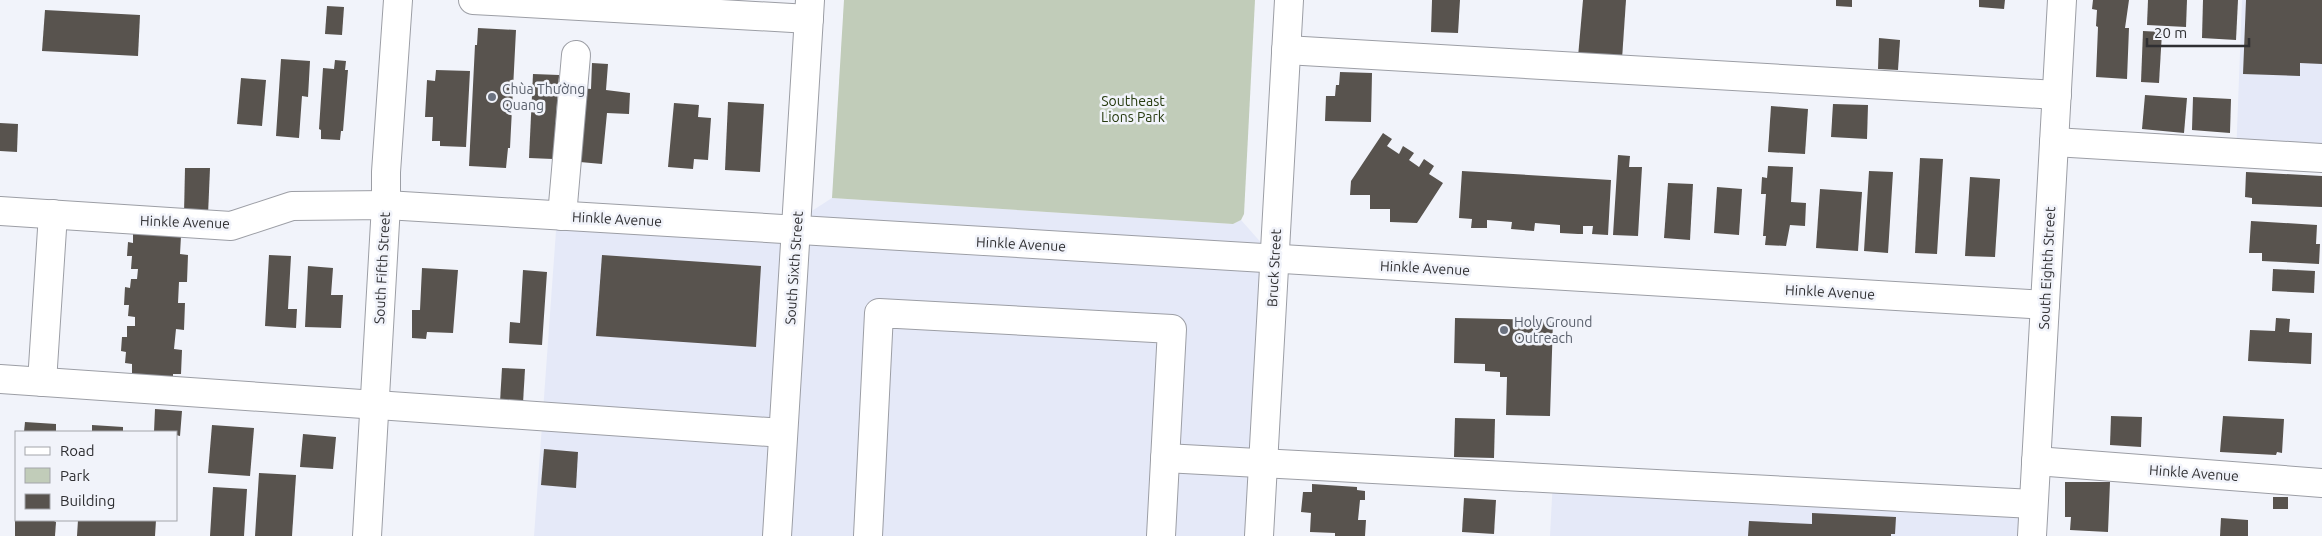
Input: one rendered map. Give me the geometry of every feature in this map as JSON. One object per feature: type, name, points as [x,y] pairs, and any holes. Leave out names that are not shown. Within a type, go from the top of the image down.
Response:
[{"type":"street","name":"South Fifth Street","points":[[367,536],[386,205],[386,172],[398,0]]},
{"type":"street","points":[[473,0],[810,10]]},
{"type":"street","name":"Bruck Street","points":[[1259,536],[1289,0]]},
{"type":"street","name":"South Eighth Street","points":[[2032,536],[2062,0]]},
{"type":"street","name":"South Sixth Street","points":[[777,536],[810,10]]},
{"type":"street","points":[[1286,50],[2057,95]]},
{"type":"street","points":[[562,216],[576,55]]},
{"type":"street","points":[[2054,142],[2322,158]]},
{"type":"street","name":"Hinkle Avenue","points":[[0,211],[231,226],[292,206],[386,205],[2045,305]]},
{"type":"street","points":[[42,382],[52,214]]},
{"type":"street","points":[[868,536],[879,313],[1172,329],[1161,536]]},
{"type":"street","points":[[0,379],[784,433]]},
{"type":"street","points":[[1165,458],[2034,504]]},
{"type":"street","name":"Hinkle Avenue","points":[[2036,461],[2322,483]]},
{"type":"shaded area","points":[[2242,0],[2322,0],[2322,161],[2236,156]]},
{"type":"shaded area","points":[[832,198],[1233,224],[1241,220],[1273,256],[1257,536],[534,536],[557,217],[790,225]]},
{"type":"shaded area","points":[[1553,479],[2035,509],[2034,536],[1550,536]]},
{"type":"green space","name":"Southeast Lions Park","points":[[844,0],[1255,0],[1244,214],[1241,220],[1233,224],[832,198]]},
{"type":"building","points":[[1432,0],[1460,0],[1458,33],[1431,32]]},
{"type":"building","points":[[1583,0],[1626,0],[1622,59],[1578,57]]},
{"type":"building","points":[[1836,0],[1852,0],[1852,7],[1836,6]]},
{"type":"building","points":[[1979,0],[2005,0],[2004,9],[1979,7]]},
{"type":"building","points":[[2093,0],[2129,0],[2125,28],[2129,28],[2127,79],[2096,77],[2098,27],[2096,26],[2097,10],[2092,9]]},
{"type":"building","points":[[2148,0],[2187,0],[2186,27],[2147,25]]},
{"type":"building","points":[[2203,0],[2238,0],[2236,40],[2202,38]]},
{"type":"building","points":[[2246,0],[2322,0],[2322,64],[2300,63],[2300,76],[2243,74]]},
{"type":"building","points":[[327,6],[344,7],[342,35],[325,34]]},
{"type":"building","points":[[45,10],[140,15],[138,56],[42,51]]},
{"type":"building","name":"Chùa Thường Quang","points":[[478,28],[516,30],[510,148],[508,148],[506,168],[469,166],[475,45],[477,45]]},
{"type":"building","points":[[2143,31],[2162,32],[2159,83],[2141,82]]},
{"type":"building","points":[[1879,38],[1900,40],[1898,70],[1878,69]]},
{"type":"building","points":[[281,59],[310,61],[308,97],[302,96],[299,138],[276,136]]},
{"type":"building","points":[[335,60],[346,61],[345,70],[348,70],[343,131],[341,131],[340,140],[321,139],[321,130],[319,129],[323,68],[334,69]]},
{"type":"building","points":[[592,63],[608,64],[606,90],[630,93],[629,114],[607,113],[602,164],[580,162],[582,88],[591,89]]},
{"type":"building","points":[[436,70],[470,71],[466,147],[440,146],[440,141],[432,141],[433,117],[425,117],[427,80],[435,81]]},
{"type":"building","points":[[1340,72],[1372,73],[1371,122],[1325,121],[1326,96],[1335,96],[1336,85],[1339,85]]},
{"type":"building","points":[[533,74],[559,75],[553,159],[529,158]]},
{"type":"building","points":[[241,78],[266,80],[262,126],[237,124]]},
{"type":"building","points":[[2145,95],[2187,98],[2184,133],[2142,129]]},
{"type":"building","points":[[2193,97],[2231,99],[2230,133],[2192,130]]},
{"type":"building","points":[[728,102],[764,104],[760,172],[725,170]]},
{"type":"building","points":[[674,103],[699,105],[698,117],[711,118],[708,160],[694,159],[693,169],[668,167]]},
{"type":"building","points":[[1833,104],[1868,105],[1867,139],[1831,137]]},
{"type":"building","points":[[1771,106],[1808,109],[1805,154],[1768,152]]},
{"type":"building","points":[[0,123],[18,124],[17,152],[0,151]]},
{"type":"building","points":[[1383,133],[1392,139],[1387,146],[1399,154],[1403,146],[1414,153],[1409,160],[1419,167],[1424,159],[1434,166],[1429,174],[1443,183],[1417,223],[1390,222],[1390,209],[1370,209],[1370,195],[1350,195],[1351,181]]},
{"type":"building","points":[[1618,155],[1630,156],[1629,167],[1642,167],[1638,236],[1613,235]]},
{"type":"building","points":[[1920,158],[1943,159],[1937,254],[1915,253]]},
{"type":"building","points":[[1768,166],[1793,167],[1791,202],[1806,203],[1805,226],[1790,225],[1786,246],[1765,245],[1766,236],[1763,236],[1766,194],[1761,194],[1762,177],[1767,178]]},
{"type":"building","points":[[185,168],[210,168],[208,215],[184,214]]},
{"type":"building","points":[[1462,171],[1611,180],[1608,235],[1592,234],[1593,226],[1583,226],[1583,234],[1560,233],[1560,225],[1535,223],[1534,231],[1511,229],[1512,222],[1487,220],[1487,228],[1471,228],[1472,219],[1459,218]]},
{"type":"building","points":[[1869,171],[1893,172],[1888,253],[1864,251]]},
{"type":"building","points":[[2246,172],[2322,176],[2322,207],[2252,204],[2252,198],[2245,197]]},
{"type":"building","points":[[1970,177],[2000,179],[1995,257],[1965,256]]},
{"type":"building","points":[[1668,183],[1693,184],[1690,240],[1664,238]]},
{"type":"building","points":[[1717,187],[1742,189],[1739,235],[1714,233]]},
{"type":"building","points":[[1820,189],[1862,192],[1858,251],[1816,248]]},
{"type":"building","points":[[2251,221],[2317,225],[2316,244],[2320,244],[2319,264],[2262,261],[2262,253],[2249,253]]},
{"type":"building","points":[[133,232],[181,236],[180,254],[188,255],[187,282],[179,282],[178,303],[185,303],[184,330],[176,329],[174,349],[182,350],[181,374],[173,374],[173,378],[132,375],[132,364],[125,363],[126,352],[121,351],[122,337],[127,337],[127,326],[135,326],[135,317],[128,316],[129,305],[124,305],[125,287],[130,288],[131,279],[137,279],[138,269],[131,269],[132,256],[127,256],[128,242],[133,243]]},
{"type":"building","points":[[269,255],[291,256],[288,309],[297,309],[296,328],[265,326]]},
{"type":"building","points":[[602,255],[761,266],[756,347],[596,336]]},
{"type":"building","points":[[308,266],[333,268],[331,295],[343,295],[341,328],[305,327]]},
{"type":"building","points":[[422,268],[458,270],[453,333],[427,332],[426,339],[412,338],[412,310],[420,310]]},
{"type":"building","points":[[2273,269],[2315,271],[2314,293],[2272,291]]},
{"type":"building","points":[[523,270],[547,272],[542,345],[509,343],[510,322],[520,323]]},
{"type":"building","points":[[1455,318],[1553,320],[1550,416],[1506,415],[1507,377],[1500,377],[1500,372],[1485,371],[1485,364],[1454,363]]},
{"type":"building","points":[[2276,318],[2290,319],[2289,332],[2312,333],[2311,364],[2248,361],[2250,330],[2275,331]]},
{"type":"building","points":[[502,368],[525,369],[523,403],[500,402]]},
{"type":"building","points":[[155,409],[182,411],[180,436],[178,436],[178,431],[154,431]]},
{"type":"building","points":[[2111,416],[2142,417],[2141,447],[2110,445]]},
{"type":"building","points":[[2223,416],[2284,419],[2282,453],[2277,452],[2276,455],[2220,452]]},
{"type":"building","points":[[1455,418],[1495,419],[1494,458],[1454,457]]},
{"type":"building","points":[[25,422],[56,424],[56,431],[24,431]]},
{"type":"building","points":[[92,425],[123,427],[123,431],[92,431]]},
{"type":"building","points":[[212,425],[254,428],[250,476],[208,473]]},
{"type":"building","points":[[303,434],[336,437],[333,469],[300,467]]},
{"type":"building","points":[[544,449],[578,452],[576,488],[541,485]]},
{"type":"building","points":[[259,473],[296,475],[292,536],[255,536]]},
{"type":"building","points":[[2065,482],[2110,482],[2108,532],[2070,530],[2071,517],[2065,517]]},
{"type":"building","points":[[1312,484],[1357,487],[1357,490],[1365,491],[1365,500],[1360,500],[1358,520],[1366,520],[1365,536],[1335,536],[1335,533],[1310,532],[1311,513],[1301,512],[1303,492],[1312,492]]},
{"type":"building","points":[[213,487],[247,489],[244,536],[210,536]]},
{"type":"building","points":[[2273,497],[2288,497],[2288,509],[2273,509]]},
{"type":"building","points":[[1464,498],[1496,500],[1494,534],[1462,532]]},
{"type":"building","points":[[1812,513],[1896,517],[1895,534],[1891,534],[1891,536],[1748,536],[1749,521],[1812,524]]},
{"type":"building","points":[[2221,518],[2248,520],[2248,536],[2220,536]]},
{"type":"building","points":[[15,521],[56,522],[55,536],[15,536]]},
{"type":"building","points":[[78,521],[156,521],[155,536],[77,536]]},
{"type":"place","name":"Chùa Thường Quang","points":[[492,97]]},
{"type":"place","name":"Holy Ground Outreach","points":[[1504,330]]}]
